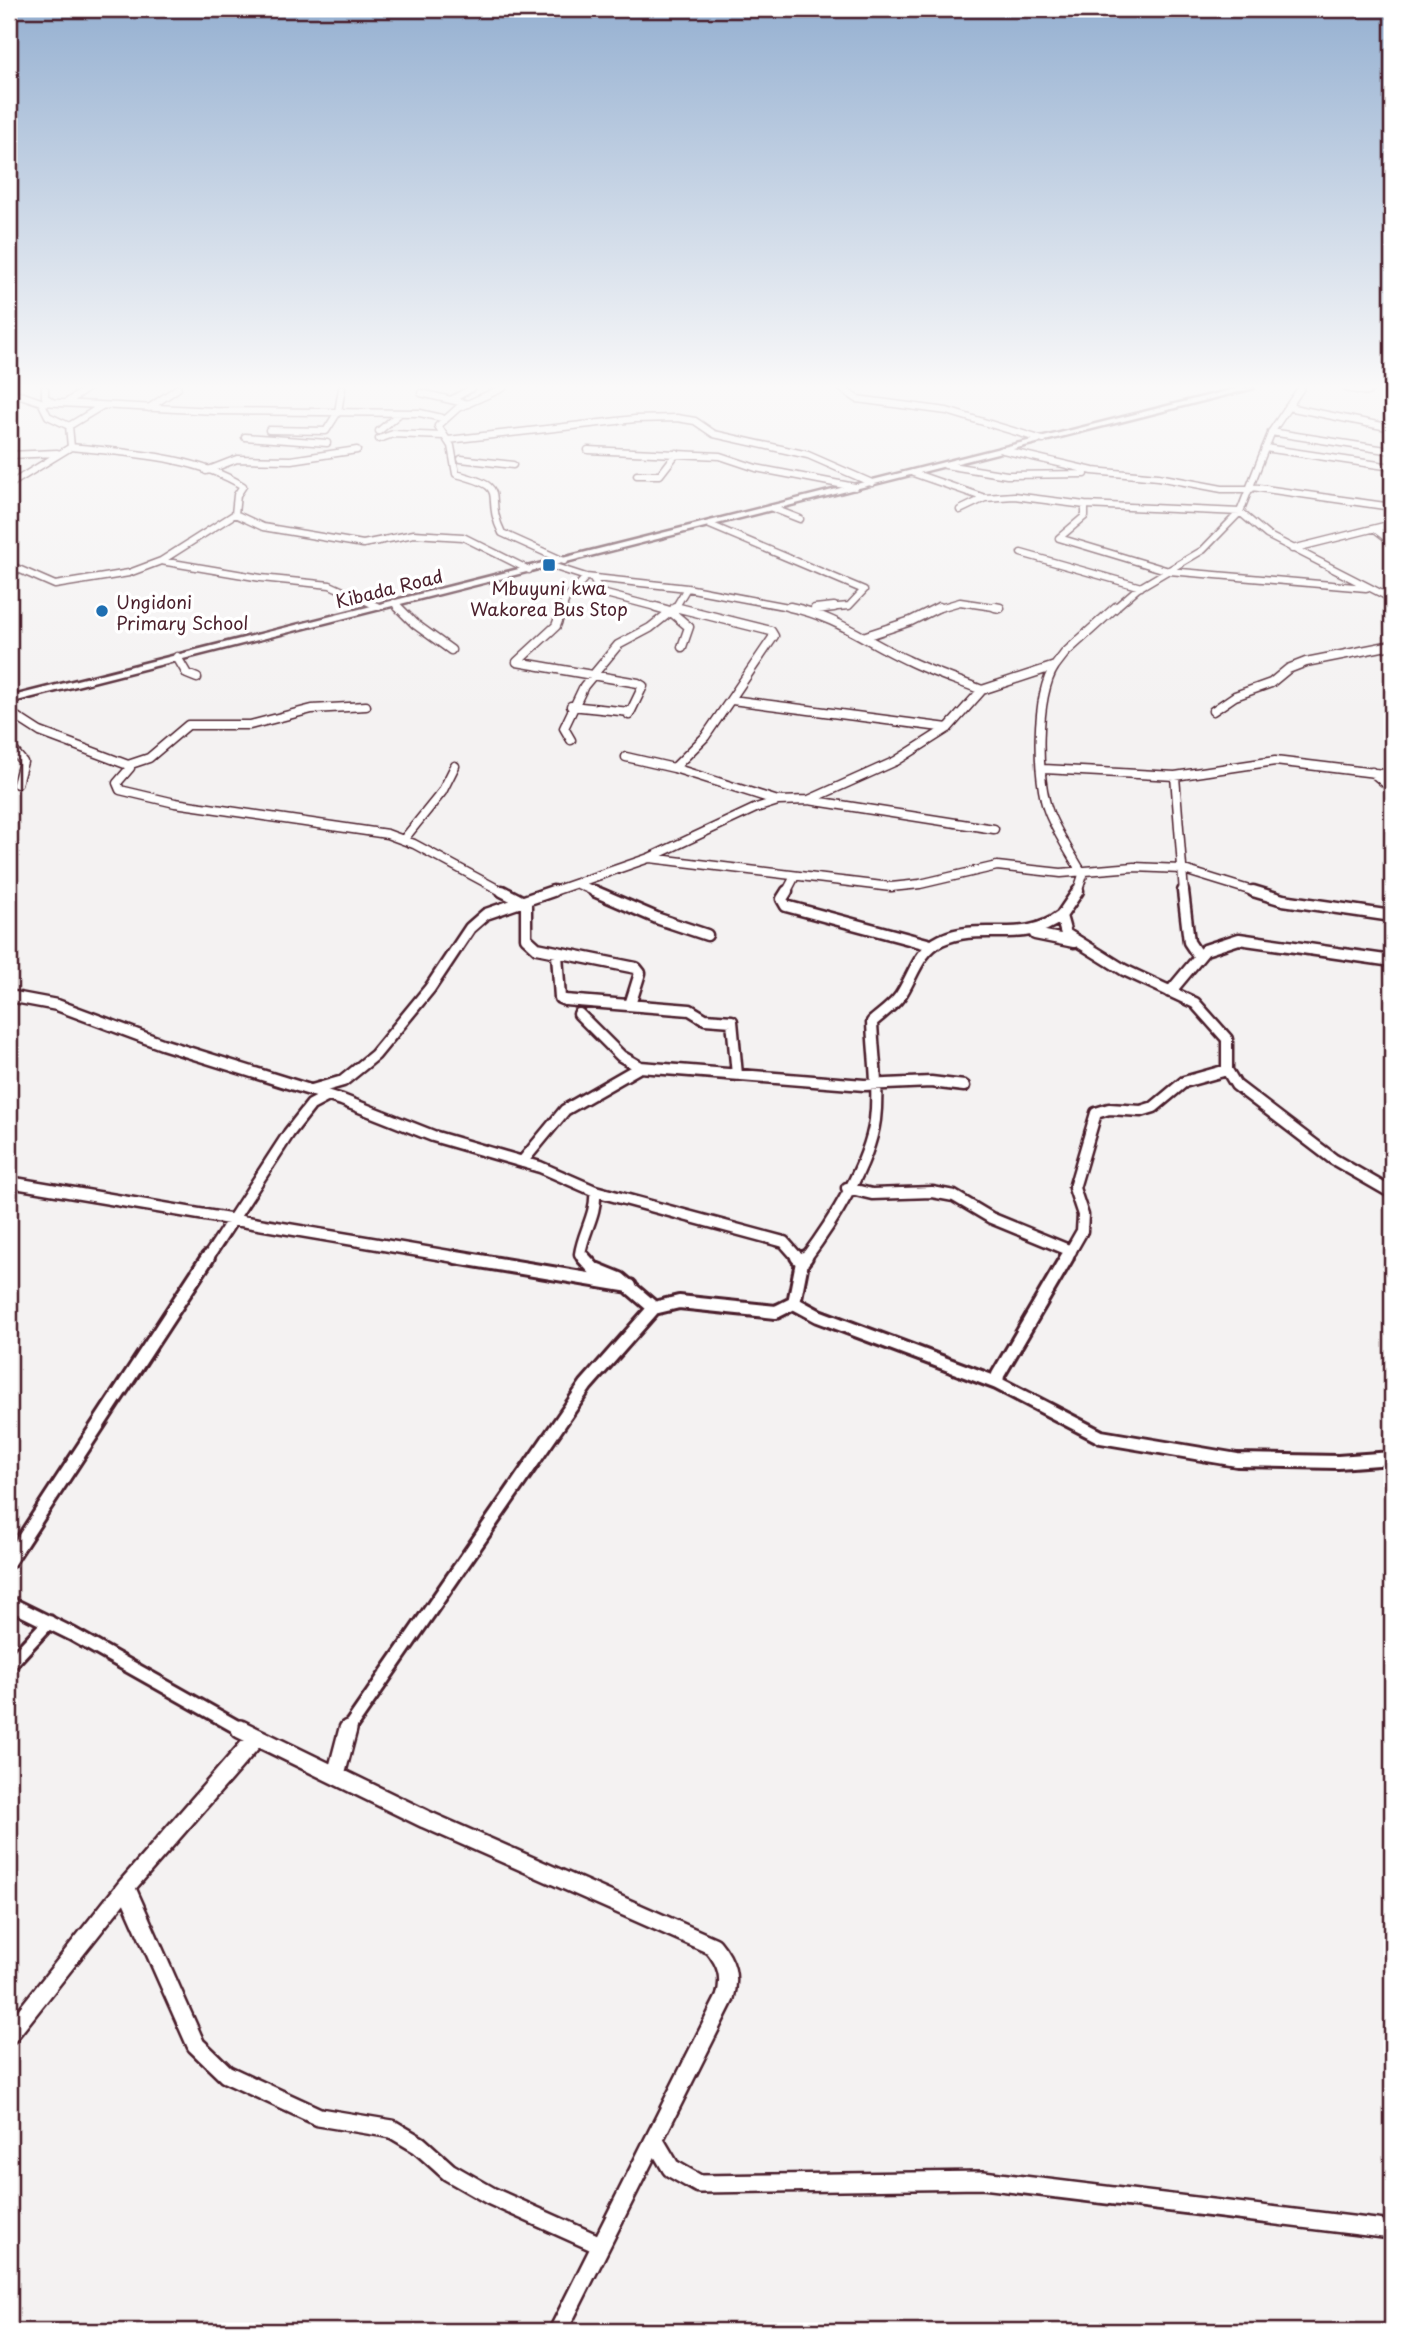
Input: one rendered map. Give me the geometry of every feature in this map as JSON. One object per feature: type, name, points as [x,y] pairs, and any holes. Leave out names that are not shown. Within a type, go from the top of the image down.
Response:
[{"type":"main road","name":"Kibada Road","points":[[9,700],[815,497]]},
{"type":"street","points":[[235,514],[237,497]]},
{"type":"street","points":[[493,497],[496,523],[502,533],[564,561]]},
{"type":"street","points":[[960,510],[989,497]]},
{"type":"street","points":[[1018,497],[1085,505],[1240,512],[1267,535],[1392,598]]},
{"type":"street","points":[[1032,933],[1053,924],[1061,916],[1079,889],[1082,870],[1049,813],[1043,790],[1045,769],[1041,709],[1048,676],[1065,653],[1141,587],[1203,550],[1240,512],[1247,497]]},
{"type":"street","points":[[1309,497],[1392,507]]},
{"type":"street","points":[[1085,505],[1085,516],[1059,538],[1169,571],[1320,586],[1368,587]]},
{"type":"street","points":[[772,508],[800,520]]},
{"type":"street","points":[[1196,508],[1212,513],[1227,524]]},
{"type":"street","points":[[9,565],[44,582],[61,585],[129,573],[160,561],[235,514]]},
{"type":"street","points":[[235,514],[263,527],[363,544],[414,534],[463,537],[529,570]]},
{"type":"street","points":[[1292,549],[1392,524]]},
{"type":"street","points":[[710,525],[744,542],[864,590],[849,606],[802,609]]},
{"type":"street","points":[[1375,529],[1392,542]]},
{"type":"street","points":[[1021,553],[1110,576],[1141,587]]},
{"type":"street","points":[[160,561],[261,578],[330,585],[379,607]]},
{"type":"street","points":[[549,565],[589,578],[687,588],[802,609],[830,618],[906,660],[982,691]]},
{"type":"street","points":[[589,578],[602,593],[771,631],[774,636],[705,737],[674,768]]},
{"type":"street","points":[[571,706],[630,714],[643,686],[629,680],[517,662],[556,626],[566,599],[589,578]]},
{"type":"street","points":[[571,740],[564,728],[571,706],[591,675],[618,645],[650,628],[673,610],[687,588]]},
{"type":"street","points":[[863,637],[911,621],[948,603],[960,602],[1000,608]]},
{"type":"street","points":[[394,603],[415,624],[451,650]]},
{"type":"street","points":[[673,610],[689,627],[682,648]]},
{"type":"street","points":[[1213,711],[1235,695],[1271,683],[1288,669],[1306,662],[1392,645]]},
{"type":"street","points":[[177,657],[187,674],[197,678]]},
{"type":"street","points":[[809,800],[910,755],[948,728],[982,691],[1055,666]]},
{"type":"street","points":[[732,700],[948,728]]},
{"type":"street","points":[[9,712],[40,732],[128,765],[149,758],[188,725],[250,725],[312,709],[366,706]]},
{"type":"street","points":[[9,745],[23,762],[17,784]]},
{"type":"street","points":[[626,757],[674,768],[778,802]]},
{"type":"street","points":[[1045,769],[1175,776],[1275,761],[1392,775]]},
{"type":"street","points":[[128,765],[130,768],[117,783],[120,790],[175,803],[366,830],[404,839],[525,902]]},
{"type":"street","points":[[404,839],[442,792],[455,766]]},
{"type":"street","points":[[1372,772],[1392,789]]},
{"type":"street","points":[[1175,776],[1186,926],[1189,942],[1197,954]]},
{"type":"street","points":[[312,1090],[345,1081],[389,1041],[475,921],[649,858],[756,808],[778,802],[809,800],[994,829]]},
{"type":"street","points":[[649,858],[891,887],[920,884],[997,866],[1061,873],[1135,867],[1181,869],[1283,900],[1392,916]]},
{"type":"street","points":[[795,876],[782,899],[786,906],[931,946]]},
{"type":"street","points":[[578,884],[659,919],[708,935]]},
{"type":"street","points":[[525,902],[526,938],[537,948],[636,968],[640,973],[629,1004]]},
{"type":"street","points":[[1061,916],[1066,934],[1076,943],[1195,1003],[1227,1039],[1227,1070],[1236,1084],[1307,1141],[1372,1184],[1392,1193]]},
{"type":"street","points":[[794,1303],[802,1262],[826,1231],[867,1152],[875,1119],[876,1083],[871,1054],[872,1022],[899,998],[919,960],[931,946],[943,938],[971,933],[1032,933],[1076,943]]},
{"type":"street","points":[[1170,992],[1197,954],[1227,940],[1239,939],[1392,961]]},
{"type":"street","points":[[557,954],[557,990],[560,998],[690,1010],[705,1019],[732,1021],[735,1028],[737,1075]]},
{"type":"street","points":[[9,996],[57,1005],[162,1044],[342,1100],[433,1136],[522,1162],[595,1191],[784,1242],[802,1262]]},
{"type":"street","points":[[579,1014],[621,1056],[640,1067],[864,1085],[932,1082],[964,1086]]},
{"type":"street","points":[[522,1162],[565,1110],[640,1067]]},
{"type":"street","points":[[997,1383],[1082,1231],[1083,1223],[1074,1188],[1096,1113],[1109,1108],[1141,1111],[1154,1107],[1184,1082],[1227,1070]]},
{"type":"street","points":[[342,1100],[345,1081]]},
{"type":"street","points":[[9,1561],[289,1133],[311,1105],[328,1096]]},
{"type":"street","points":[[9,1182],[630,1286]]},
{"type":"street","points":[[848,1188],[872,1194],[932,1192],[954,1196],[991,1218],[1071,1251]]},
{"type":"street","points":[[595,1191],[594,1212],[581,1241],[580,1254],[593,1268],[630,1286],[654,1308]]},
{"type":"street","points":[[336,1775],[344,1735],[378,1685],[586,1385],[654,1308],[680,1302],[776,1312],[794,1303]]},
{"type":"street","points":[[794,1303],[818,1316],[997,1383],[1101,1437],[1131,1445],[1237,1460],[1338,1462],[1392,1458]]},
{"type":"street","points":[[9,1603],[49,1622],[257,1738],[381,1798],[713,1946],[726,1961],[731,1979],[725,1998],[655,2141],[598,2244],[558,2331]]},
{"type":"street","points":[[9,1665],[49,1622]]},
{"type":"street","points":[[9,2035],[126,1887],[257,1738]]},
{"type":"street","points":[[126,1887],[196,2045],[226,2074],[319,2117],[391,2129],[419,2145],[449,2172],[491,2196],[598,2244]]},
{"type":"street","points":[[655,2141],[664,2164],[678,2177],[699,2184],[983,2180],[1392,2230]]},
{"type":"place","name":"Mbuyuni kwa Wakorea Bus Stop","points":[[549,565]]},
{"type":"place","name":"Ungidoni Primary School","points":[[102,611]]}]
